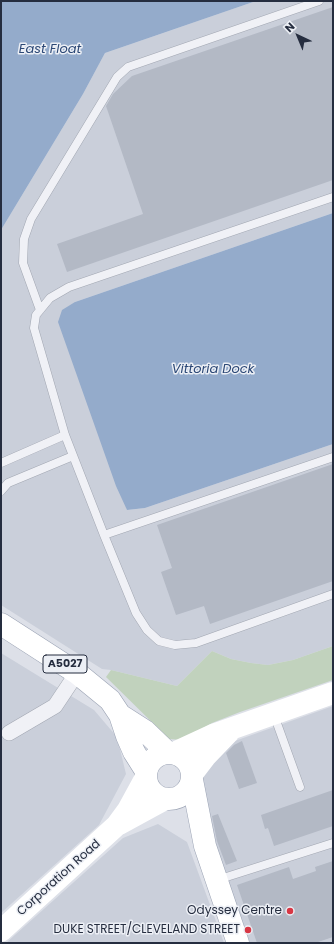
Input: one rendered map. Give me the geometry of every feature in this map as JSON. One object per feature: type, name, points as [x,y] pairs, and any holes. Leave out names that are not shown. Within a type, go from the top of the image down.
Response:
[{"type":"main road","name":"A5027","points":[[1,624],[78,673],[110,700],[120,714],[127,736],[146,774]]},
{"type":"main road","points":[[234,727],[205,757],[192,777],[190,786],[185,793],[177,798],[168,799],[157,796],[151,791],[147,784],[146,774],[149,765],[160,754],[171,753],[234,727],[333,693]]},
{"type":"main road","name":"A5027","points":[[120,714],[145,731],[171,753]]},
{"type":"main road","points":[[171,753],[180,756],[191,768],[205,846],[238,943]]},
{"type":"main road","name":"Corporation Road","points":[[1,931],[117,825],[128,810],[146,774]]},
{"type":"main road","points":[[168,799],[194,829],[205,846]]},
{"type":"main road","name":"Corporation Road","points":[[117,825],[168,799]]},
{"type":"street","points":[[5,735],[55,706],[78,673]]},
{"type":"lane","points":[[40,310],[23,263],[24,239],[31,220],[117,77],[128,67],[319,1]]},
{"type":"lane","points":[[333,197],[69,287],[50,298],[36,315],[34,328],[65,435],[104,535],[136,613],[147,630],[159,642],[175,645],[196,642],[333,594]]},
{"type":"lane","points":[[1,463],[65,435]]},
{"type":"lane","points":[[1,491],[8,483],[73,456]]},
{"type":"lane","points":[[104,535],[333,457]]},
{"type":"lane","points":[[273,714],[300,787]]},
{"type":"lane","points":[[217,880],[333,843]]},
{"type":"shaded area","points":[[256,1],[333,1],[333,213],[75,302],[127,510],[145,508],[333,444],[333,646],[293,660],[268,665],[231,659],[212,651],[177,686],[102,669],[1,605],[1,230],[83,94],[105,53]]},
{"type":"shaded area","points":[[1,653],[94,710],[117,737],[126,774],[99,825],[1,913]]},
{"type":"shaded area","points":[[333,706],[333,943],[250,943],[202,809],[201,784],[206,769],[232,742]]},
{"type":"shaded area","points":[[158,824],[187,842],[224,943],[6,943],[123,838]]},
{"type":"green space","points":[[333,646],[333,680],[212,723],[182,740],[169,739],[106,677],[111,670],[177,686],[212,651],[231,659],[268,665],[293,660]]},
{"type":"water","name":"East Float","points":[[1,1],[256,1],[105,53],[83,94],[1,230]]},
{"type":"water","name":"Vittoria Dock","points":[[333,213],[333,444],[145,508],[127,510],[116,486],[58,322],[62,310],[75,302]]},
{"type":"building","points":[[333,7],[333,180],[67,272],[57,244],[143,214],[106,106],[113,94],[132,76]]},
{"type":"building","points":[[333,464],[333,581],[210,624],[204,606],[176,615],[161,572],[172,568],[157,525]]},
{"type":"building","points":[[242,741],[257,783],[239,789],[226,753],[234,745]]},
{"type":"building","points":[[333,790],[333,826],[274,846],[268,828],[265,829],[261,815]]},
{"type":"building","points":[[218,814],[237,861],[226,865],[217,841],[212,816]]},
{"type":"building","name":"Odyssey Centre","points":[[333,861],[333,937],[315,943],[257,943],[237,885],[289,867],[293,879],[316,871],[315,867]]},
{"type":"place","name":"Odyssey Centre","points":[[290,911]]},
{"type":"place","name":"DUKE STREET/CLEVELAND STREET","points":[[248,930]]}]
